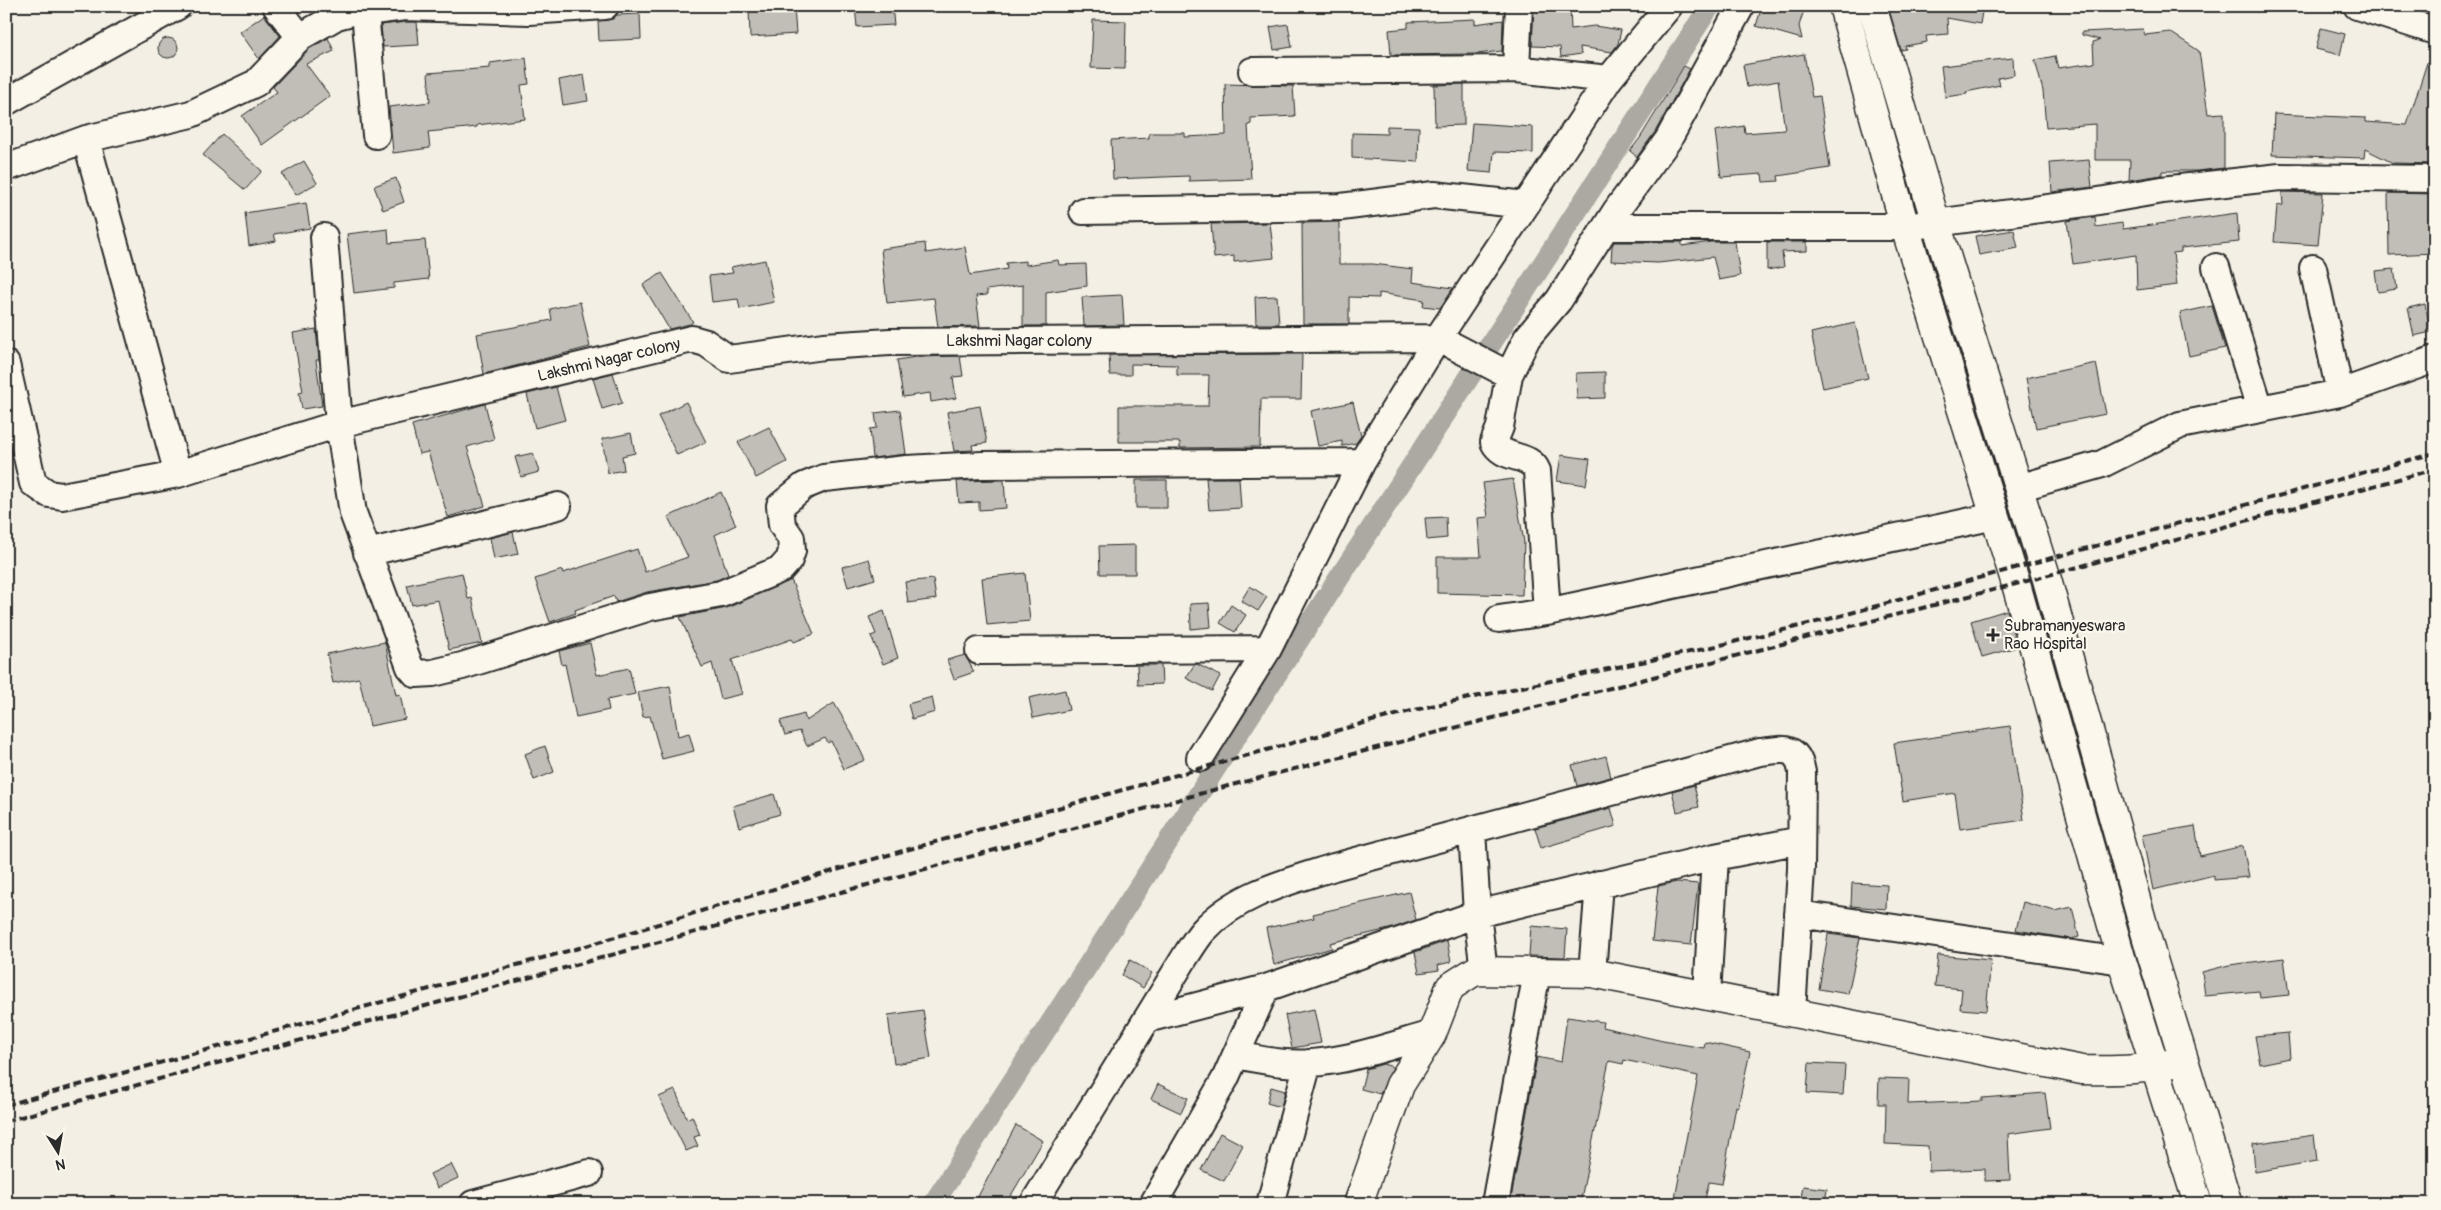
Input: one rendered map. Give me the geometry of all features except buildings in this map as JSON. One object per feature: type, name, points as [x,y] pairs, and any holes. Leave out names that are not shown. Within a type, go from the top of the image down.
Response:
[{"type":"highway","points":[[1843,6],[1905,227],[1995,516],[2122,961],[2198,1204]]},
{"type":"highway","points":[[1872,6],[1936,223],[2046,576],[2143,924],[2228,1204]]},
{"type":"highway","points":[[1358,1204],[1400,1085],[1432,1034],[1450,988],[1475,971],[1592,973],[2082,1070],[2122,1072],[2154,1068],[2184,1060]]},
{"type":"street","points":[[276,6],[300,37]]},
{"type":"street","points":[[6,168],[86,139],[191,114],[203,109],[256,83],[300,37],[336,16],[356,11],[366,12],[405,7],[529,12],[606,6]]},
{"type":"street","points":[[1516,69],[1519,6]]},
{"type":"street","points":[[1200,758],[1268,650],[1362,462],[1438,338],[1609,79],[1669,6]]},
{"type":"street","points":[[1547,612],[1536,472],[1531,462],[1504,452],[1497,448],[1494,442],[1500,427],[1509,375],[1527,338],[1559,300],[1616,211],[1668,140],[1741,6]]},
{"type":"street","points":[[2357,6],[2435,31]]},
{"type":"street","points":[[6,102],[163,11]]},
{"type":"street","points":[[366,12],[376,135]]},
{"type":"street","points":[[1252,71],[1516,69],[1609,79]]},
{"type":"street","points":[[86,139],[178,474]]},
{"type":"street","points":[[1607,227],[1905,227],[2093,202],[2162,190],[2280,177],[2435,180]]},
{"type":"street","points":[[1083,211],[1341,207],[1434,194],[1526,205]]},
{"type":"street","points":[[324,237],[339,424],[353,513],[410,667],[416,674],[433,673],[462,666],[650,607],[721,594],[781,569],[790,560],[792,538],[782,525],[780,506],[804,486],[824,478],[907,469],[982,465],[1362,462]]},
{"type":"street","points":[[2216,267],[2260,409]]},
{"type":"street","points":[[2313,268],[2340,393]]},
{"type":"street","points":[[1438,338],[1509,375]]},
{"type":"street","name":"Lakshmi Nagar colony","points":[[6,364],[34,483],[41,491],[62,496],[178,474],[339,424],[692,340],[706,343],[729,359],[824,346],[890,342],[1438,338]]},
{"type":"street","points":[[2018,488],[2102,464],[2180,425],[2340,393],[2435,359]]},
{"type":"street","points":[[367,553],[558,506]]},
{"type":"street","points":[[1499,619],[1547,612],[1995,516]]},
{"type":"street","points":[[979,651],[1268,650]]},
{"type":"street","points":[[1033,1204],[1203,931],[1234,905],[1264,890],[1325,870],[1760,752],[1780,750],[1792,751],[1799,759],[1802,772],[1802,840],[1792,1012]]},
{"type":"street","points":[[1472,830],[1476,914],[1484,971]]},
{"type":"street","points":[[1147,1019],[1266,988],[1476,914],[1715,857],[1802,840]]},
{"type":"street","points":[[1707,995],[1715,857]]},
{"type":"street","points":[[1592,973],[1599,884]]},
{"type":"street","points":[[1798,914],[2122,961]]},
{"type":"street","points":[[1495,1204],[1537,972]]},
{"type":"street","points":[[1153,1204],[1225,1079],[1266,988]]},
{"type":"street","points":[[1236,1055],[1284,1063],[1308,1063],[1333,1060],[1432,1034]]},
{"type":"street","points":[[1270,1204],[1308,1063]]},
{"type":"street","points":[[473,1204],[589,1174]]},
{"type":"waterway","points":[[933,1204],[1710,6]]},
{"type":"railway","points":[[6,1105],[579,948],[863,862],[1364,723],[1431,706],[1704,649],[1829,619],[2435,453]]},
{"type":"railway","points":[[6,1121],[1228,786],[2016,584],[2435,469]]},
{"type":"place","name":"Subramanyeswara Rao Hospital","points":[[1993,635]]}]
